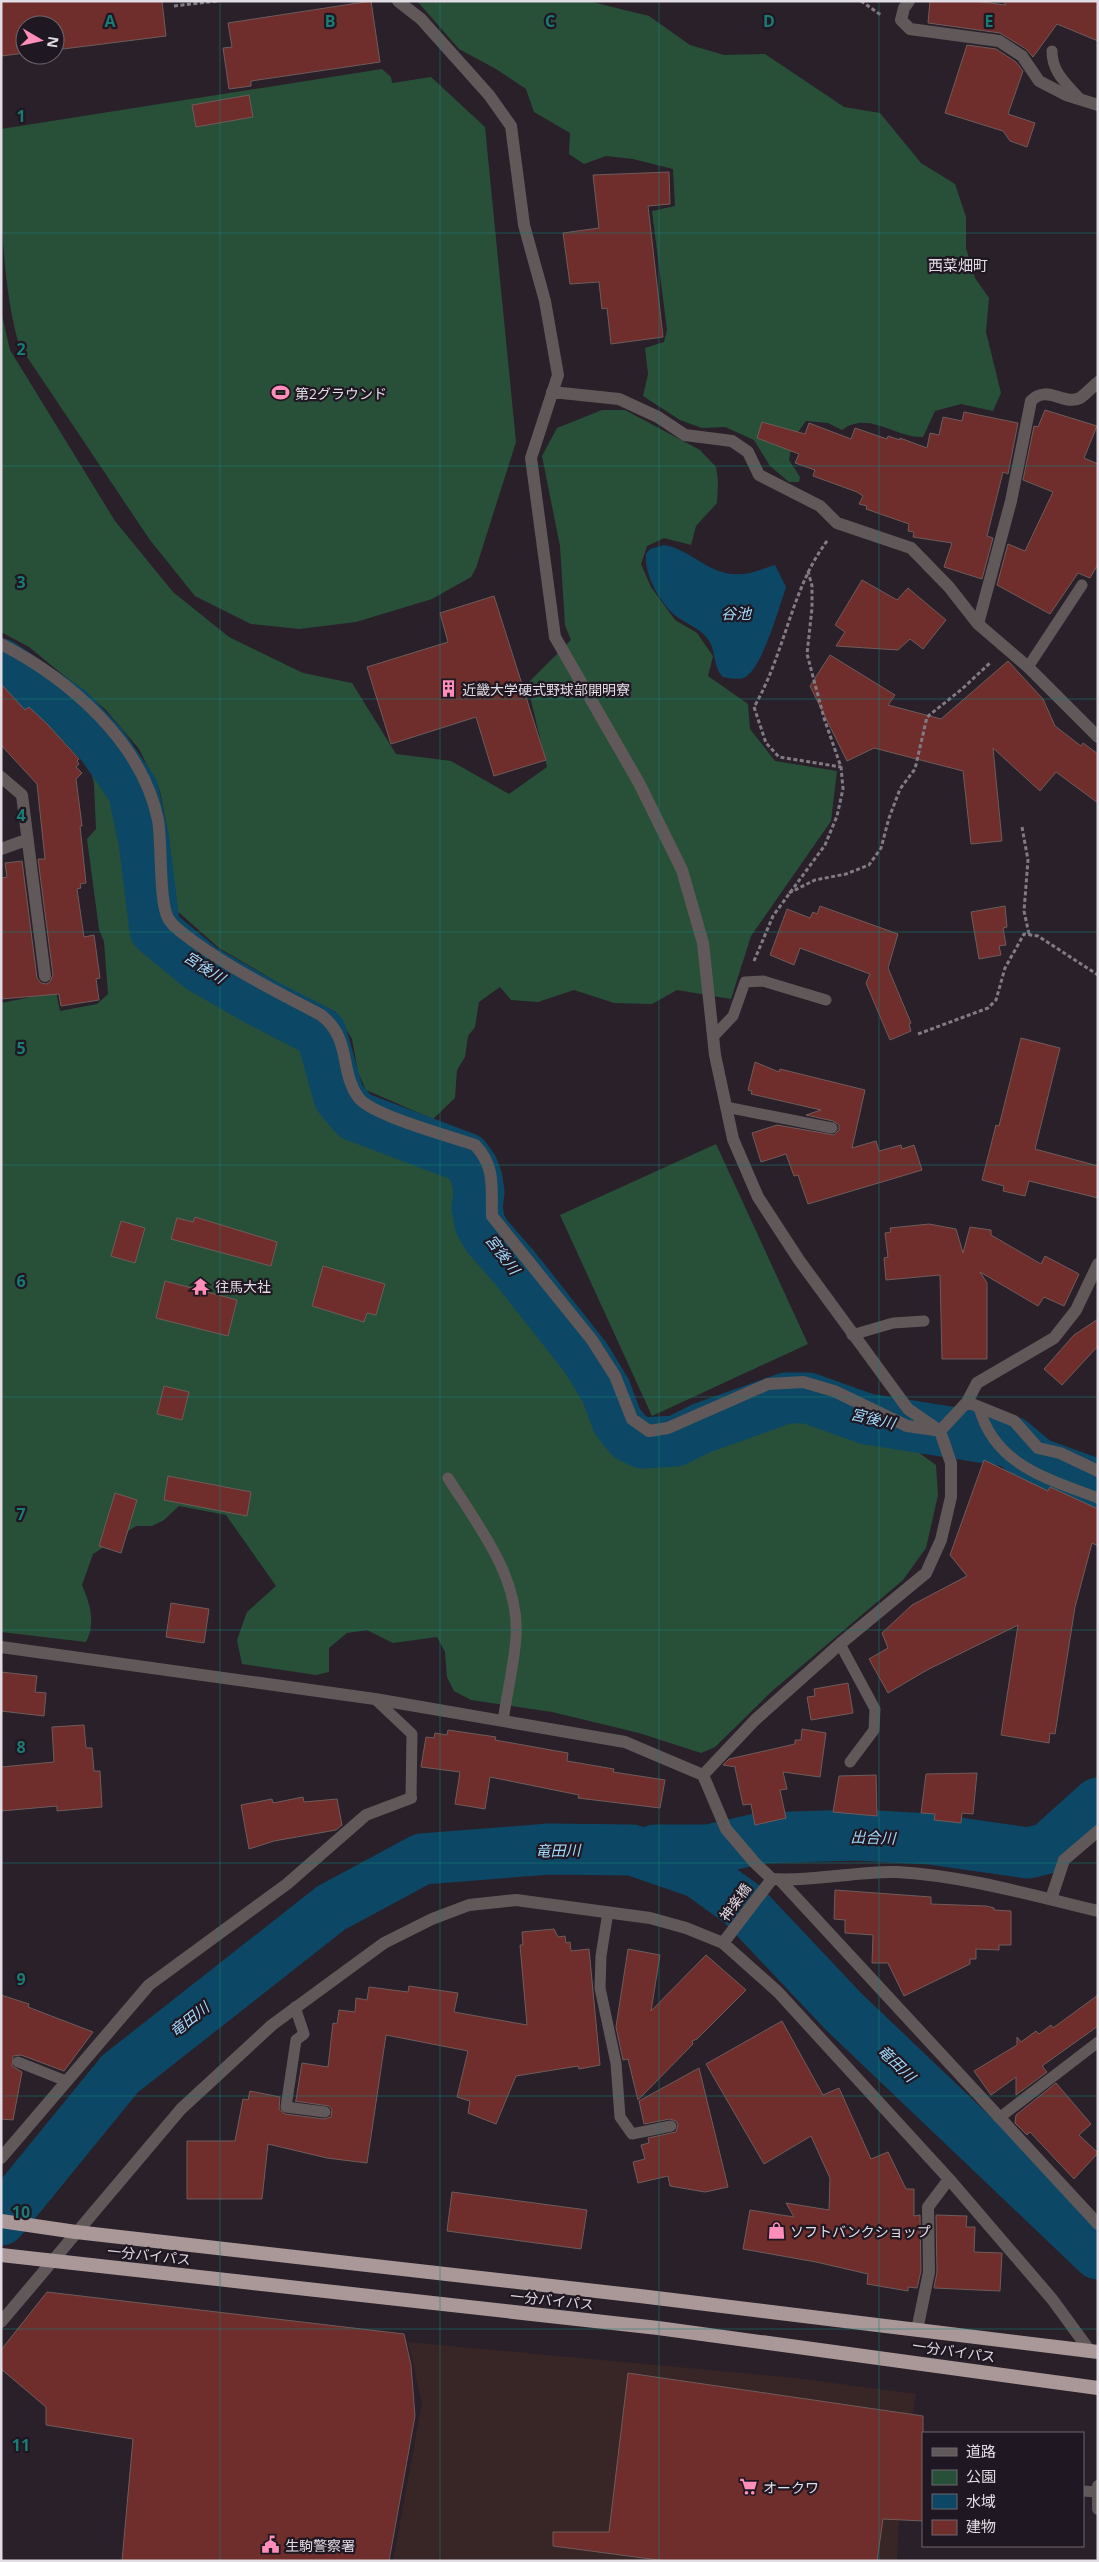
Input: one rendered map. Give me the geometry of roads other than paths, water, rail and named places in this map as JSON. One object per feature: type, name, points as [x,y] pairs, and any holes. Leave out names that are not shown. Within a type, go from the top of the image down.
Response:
[{"type":"highway","name":"一分バイパス","points":[[1,2220],[76,2232],[640,2296],[1094,2352]]},
{"type":"highway","name":"一分バイパス","points":[[1,2255],[658,2328],[1096,2391]]},
{"type":"street","points":[[398,1],[421,19],[489,94],[511,126],[524,225],[544,301],[558,375],[531,458],[555,637],[639,783],[682,870],[702,943],[712,1037],[733,1139],[758,1197],[852,1335],[908,1409],[940,1431],[951,1463],[951,1497],[940,1540],[926,1573],[840,1644],[755,1720],[703,1775]]},
{"type":"street","points":[[909,1],[904,8],[901,20],[910,29],[999,41],[1022,56],[1039,81],[1098,105]]},
{"type":"street","points":[[978,624],[1011,501],[1031,401],[1036,396],[1051,393],[1068,400],[1079,398],[1098,382]]},
{"type":"street","points":[[552,392],[619,399],[658,417],[685,435],[732,441],[748,452],[759,475],[806,498],[839,524],[911,548],[949,587],[978,624],[1028,667],[1098,737]]},
{"type":"street","points":[[1,644],[46,671],[84,703],[116,735],[135,762],[150,790],[158,821],[165,908],[172,925],[226,965],[321,1015],[333,1024],[339,1034],[358,1099],[373,1109],[475,1145],[484,1155],[491,1170],[494,1187],[492,1216],[592,1340],[615,1376],[632,1419],[638,1426],[649,1431],[668,1428],[768,1384],[803,1382],[834,1391],[907,1426],[940,1431],[973,1404],[977,1383],[1054,1338],[1076,1310],[1098,1264]]},
{"type":"street","points":[[1,778],[22,795],[26,840],[45,976]]},
{"type":"street","points":[[1,849],[26,840]]},
{"type":"street","points":[[973,1404],[1014,1421],[1038,1448],[1060,1453],[1098,1471]]},
{"type":"street","points":[[1,1647],[375,1699],[625,1742],[703,1775],[726,1829],[755,1863],[776,1879],[1098,2224]]},
{"type":"street","points":[[1,2158],[150,1985],[287,1884],[366,1815],[411,1798]]},
{"type":"street","points":[[1051,1900],[1064,1860],[1098,1831]]},
{"type":"street","points":[[776,1879],[858,1873],[936,1875],[985,1883],[1098,1911]]},
{"type":"street","name":"神楽橋","points":[[723,1943],[776,1879]]},
{"type":"street","points":[[1,2322],[180,2109],[247,2046],[295,2007],[384,1943],[432,1919],[469,1906],[516,1900],[650,1918],[686,1928],[723,1943],[778,1992],[949,2179],[1094,2352]]},
{"type":"street","points":[[917,2330],[929,2272],[928,2207],[949,2179]]},
{"type":"street","points":[[1097,2489],[1098,2509]]},
{"type":"lane","points":[[1052,51],[1052,63],[1056,72],[1080,99]]},
{"type":"lane","points":[[1028,667],[1082,585]]},
{"type":"lane","points":[[712,1037],[733,1016],[745,982],[763,982],[826,1000]]},
{"type":"lane","points":[[726,1107],[832,1128]]},
{"type":"lane","points":[[852,1335],[893,1323],[924,1321]]},
{"type":"lane","points":[[973,1404],[984,1425],[1011,1459],[1030,1471],[1098,1498]]},
{"type":"lane","points":[[448,1478],[499,1561],[513,1599],[516,1637],[503,1721]]},
{"type":"lane","points":[[840,1644],[876,1709],[874,1730],[850,1762]]},
{"type":"lane","points":[[375,1699],[412,1734],[411,1798]]},
{"type":"lane","points":[[608,1912],[600,1956],[600,1988],[616,2063],[620,2117],[632,2134],[672,2126]]},
{"type":"lane","points":[[295,2007],[304,2034],[296,2040],[286,2106],[325,2112]]},
{"type":"lane","points":[[999,2118],[1098,2042]]},
{"type":"lane","points":[[18,2062],[66,2081]]},
{"type":"lane","points":[[1084,2491],[1097,2489]]},
{"type":"water","name":"谷池","points":[[664,545],[682,551],[714,569],[732,574],[749,573],[775,565],[786,587],[763,652],[750,673],[743,678],[723,677],[717,668],[712,648],[707,638],[700,631],[676,616],[664,604],[654,588],[648,571],[646,554],[650,549]]},
{"type":"waterway","name":"宮後川","points":[[1,664],[69,710],[102,745],[133,790],[144,841],[155,930],[201,968],[255,999],[321,1033],[339,1097],[355,1116],[466,1158],[473,1168],[477,1179],[479,1192],[477,1208],[480,1224],[487,1236],[515,1268],[586,1358],[606,1391],[617,1421],[630,1437],[643,1443],[676,1441],[702,1428],[786,1398],[808,1398],[867,1419],[1012,1442],[1037,1463],[1098,1485]]},
{"type":"waterway","name":"出合川","points":[[655,1850],[708,1850],[761,1838],[856,1835],[930,1839],[1028,1853],[1048,1848],[1098,1803]]},
{"type":"waterway","name":"竜田川","points":[[1,2220],[120,2074],[331,1908],[422,1859],[549,1849],[632,1850],[699,1873],[743,1905],[844,2012],[1098,2254]]},
{"type":"place","name":"第2グラウンド","points":[[281,393]]},
{"type":"place","name":"近畿大学硬式野球部開明寮","points":[[448,689]]},
{"type":"place","name":"往馬大社","points":[[201,1286]]},
{"type":"place","name":"ソフトバンクショップ","points":[[776,2231]]},
{"type":"place","name":"オークワ","points":[[749,2487]]},
{"type":"place","name":"生駒警察署","points":[[271,2545]]},
{"type":"district","name":"西菜畑町","points":[[958,265]]}]
